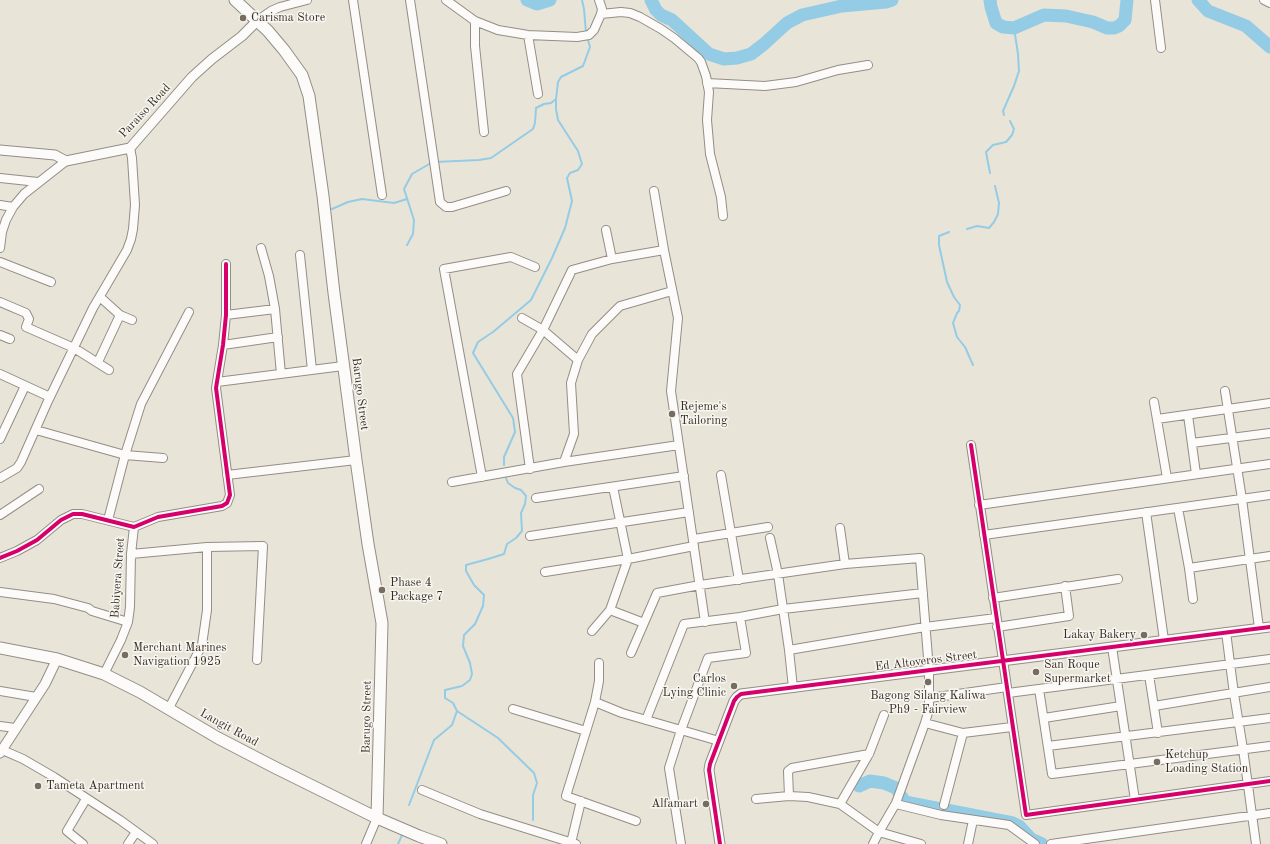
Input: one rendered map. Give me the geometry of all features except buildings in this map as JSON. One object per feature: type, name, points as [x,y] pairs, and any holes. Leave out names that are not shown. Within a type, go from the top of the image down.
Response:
[{"type":"main road","name":"Barugo Street","points":[[235,0],[258,20],[284,50],[302,75],[305,83],[313,125],[356,460],[368,544],[382,623],[377,818]]},
{"type":"main road","name":"Langit Road","points":[[0,648],[57,659],[104,674],[140,692],[218,738],[377,818],[441,844]]},
{"type":"street","points":[[258,20],[280,7],[307,0]]},
{"type":"street","points":[[353,0],[382,195]]},
{"type":"street","points":[[410,0],[434,171],[440,202],[446,207],[506,191]]},
{"type":"street","points":[[446,0],[475,21],[498,30],[528,35],[586,36],[594,30],[601,14],[602,9],[599,0]]},
{"type":"street","points":[[1155,0],[1161,48]]},
{"type":"street","points":[[1264,0],[1270,3]]},
{"type":"street","points":[[601,14],[621,12],[630,13],[640,17],[661,29],[698,58],[704,69],[708,83],[709,103],[707,126],[710,154],[721,197],[723,216]]},
{"type":"street","name":"Paraiso Road","points":[[0,248],[1,231],[13,207],[24,194],[66,161],[130,148],[192,77],[212,59],[242,36],[258,20]]},
{"type":"street","points":[[475,21],[475,46],[484,132]]},
{"type":"street","points":[[528,35],[538,94]]},
{"type":"street","points":[[708,83],[765,86],[796,82],[838,70],[868,65]]},
{"type":"street","points":[[0,478],[16,468],[21,462],[50,397],[93,308],[131,239],[135,205],[134,175],[130,148]]},
{"type":"street","points":[[0,150],[55,155],[66,161]]},
{"type":"street","points":[[0,178],[38,182]]},
{"type":"street","points":[[654,191],[678,318],[671,391],[705,622]]},
{"type":"street","points":[[0,205],[13,207]]},
{"type":"street","points":[[606,230],[612,258]]},
{"type":"street","points":[[261,248],[270,276],[275,309],[281,374]]},
{"type":"street","points":[[530,469],[518,374],[543,330],[572,270],[612,258],[664,250]]},
{"type":"street","points":[[300,255],[312,370]]},
{"type":"street","points":[[482,477],[444,269],[511,256],[535,268]]},
{"type":"street","points":[[0,262],[51,282]]},
{"type":"street","points":[[0,558],[22,549],[37,540],[68,516],[82,514],[134,527],[158,517],[225,505],[227,503],[230,499],[216,388],[226,315],[226,264]]},
{"type":"street","points":[[564,462],[574,434],[571,383],[578,360],[592,334],[620,306],[672,292]]},
{"type":"street","points":[[100,297],[120,315],[132,320]]},
{"type":"street","points":[[0,302],[26,313],[29,319],[26,327],[74,348],[109,370]]},
{"type":"street","points":[[226,315],[275,309]]},
{"type":"street","points":[[108,520],[125,454],[142,404],[189,312]]},
{"type":"street","points":[[98,362],[120,315]]},
{"type":"street","points":[[522,318],[543,330],[578,360]]},
{"type":"street","points":[[0,335],[10,339]]},
{"type":"street","points":[[223,345],[278,337]]},
{"type":"street","points":[[217,382],[344,366]]},
{"type":"street","points":[[0,374],[50,397]]},
{"type":"street","points":[[0,439],[25,386]]},
{"type":"street","points":[[1224,391],[1242,499],[1259,628]]},
{"type":"street","points":[[1154,402],[1167,478]]},
{"type":"street","points":[[1157,419],[1270,403]]},
{"type":"street","points":[[1188,415],[1196,474]]},
{"type":"street","points":[[36,430],[125,454],[163,458]]},
{"type":"street","points":[[1192,443],[1270,433]]},
{"type":"street","points":[[452,482],[564,462],[679,445]]},
{"type":"street","points":[[971,446],[1026,815],[1270,781]]},
{"type":"street","points":[[227,475],[356,460]]},
{"type":"street","points":[[979,505],[1270,464]]},
{"type":"street","points":[[721,475],[732,532],[739,580]]},
{"type":"street","points":[[536,498],[684,476]]},
{"type":"street","points":[[592,631],[610,610],[628,559],[613,487]]},
{"type":"street","points":[[0,515],[39,489]]},
{"type":"street","points":[[984,535],[1270,495]]},
{"type":"street","points":[[1178,508],[1193,599]]},
{"type":"street","points":[[530,536],[689,512]]},
{"type":"street","points":[[1146,512],[1164,640]]},
{"type":"street","points":[[545,572],[628,559],[732,532],[768,526]]},
{"type":"street","name":"Babiyera Street","points":[[104,674],[128,622],[130,607],[131,554],[134,527]]},
{"type":"street","points":[[840,528],[845,564]]},
{"type":"street","points":[[770,538],[778,574],[789,650],[792,688]]},
{"type":"street","points":[[131,554],[207,547],[263,546],[257,660]]},
{"type":"street","points":[[168,708],[202,645],[206,610],[207,547]]},
{"type":"street","points":[[1189,568],[1270,556]]},
{"type":"street","points":[[631,653],[657,593],[700,585],[845,564],[920,558],[929,670],[930,709],[926,724],[896,803],[873,844]]},
{"type":"street","points":[[993,598],[1118,579]]},
{"type":"street","points":[[997,627],[1069,616],[1065,586]]},
{"type":"street","points":[[0,592],[54,599],[88,608],[92,611],[128,622]]},
{"type":"street","points":[[646,720],[684,624],[740,617],[783,609],[923,593]]},
{"type":"street","points":[[610,610],[644,623]]},
{"type":"street","points":[[680,844],[669,768],[681,730],[708,658],[746,653],[740,617]]},
{"type":"street","points":[[789,650],[925,627],[996,618]]},
{"type":"street","name":"Ed Altoveros Street","points":[[720,844],[709,770],[710,764],[737,697],[741,694],[1270,626]]},
{"type":"street","points":[[1226,632],[1256,844]]},
{"type":"street","points":[[1112,647],[1135,800]]},
{"type":"street","points":[[57,659],[45,684],[0,750],[23,759],[153,844]]},
{"type":"street","points":[[930,698],[1007,690],[1039,689],[1270,659]]},
{"type":"street","points":[[599,663],[599,681],[595,702],[566,796],[636,821]]},
{"type":"street","points":[[1149,675],[1158,733]]},
{"type":"street","points":[[1154,706],[1270,687]]},
{"type":"street","points":[[1039,689],[1052,774],[1270,746]]},
{"type":"street","points":[[0,691],[36,697]]},
{"type":"street","points":[[595,702],[622,713],[719,741]]},
{"type":"street","points":[[1044,718],[1121,706]]},
{"type":"street","points":[[513,708],[586,731]]},
{"type":"street","points":[[840,804],[868,754],[884,715]]},
{"type":"street","points":[[1048,746],[1270,718]]},
{"type":"street","points":[[926,724],[963,733],[1012,727]]},
{"type":"street","points":[[0,726],[15,728]]},
{"type":"street","points":[[944,805],[963,733]]},
{"type":"street","points":[[789,796],[788,771],[792,768],[868,754]]},
{"type":"street","points":[[422,790],[480,814],[574,844],[581,801]]},
{"type":"street","points":[[756,799],[789,796],[808,797],[840,804],[879,832],[921,844]]},
{"type":"street","points":[[83,844],[66,831],[86,799]]},
{"type":"street","points":[[896,803],[941,815],[1009,825],[1035,844]]},
{"type":"street","points":[[1051,844],[1270,813]]},
{"type":"street","points":[[366,844],[377,818]]},
{"type":"street","points":[[968,844],[974,820]]},
{"type":"street","points":[[128,844],[136,832]]},
{"type":"waterway","points":[[527,0],[537,4],[550,0]]},
{"type":"waterway","points":[[582,0],[586,33]]},
{"type":"waterway","points":[[651,0],[656,10],[661,15],[672,20],[709,54],[724,59],[737,58],[751,54],[787,23],[802,15],[842,6],[886,2],[892,0]]},
{"type":"waterway","points":[[990,0],[996,23],[1003,27],[1014,28],[1044,15],[1066,16],[1093,22],[1107,28],[1114,28],[1119,26],[1125,20],[1127,0]]},
{"type":"waterway","points":[[1198,0],[1208,11],[1246,26],[1270,47]]},
{"type":"waterway","points":[[1004,115],[1003,111],[1019,71],[1014,28]]},
{"type":"waterway","points":[[504,465],[504,457],[515,432],[513,418],[473,353],[478,342],[493,332],[531,300],[565,228],[572,201],[567,178],[570,173],[578,170],[582,164],[578,151],[558,120],[556,99],[558,82],[561,77],[583,66],[590,47],[587,37]]},
{"type":"waterway","points":[[435,162],[491,158],[533,129],[536,108],[544,104],[551,103],[556,99]]},
{"type":"waterway","points":[[990,173],[986,152],[993,145],[1006,142],[1012,135],[1014,129],[1010,121]]},
{"type":"waterway","points":[[407,245],[413,234],[414,220],[404,189],[412,174],[431,163]]},
{"type":"waterway","points":[[967,229],[977,226],[989,228],[994,222],[998,214],[999,203],[995,186]]},
{"type":"waterway","points":[[332,209],[348,202],[362,199],[394,203],[407,199]]},
{"type":"waterway","points":[[949,232],[939,236],[939,245],[947,282],[954,297],[960,305],[959,311],[953,323],[957,337],[965,347],[973,365]]},
{"type":"waterway","points":[[506,478],[508,483],[521,490],[526,496],[525,504],[521,513],[522,531],[516,538],[507,544],[504,554],[466,565],[466,571],[474,585],[484,595],[483,606],[475,624],[464,635],[463,646],[470,663],[472,674],[470,680],[462,686],[445,690],[445,698],[453,703],[457,711],[498,738],[534,773],[537,783],[533,795],[533,820]]},
{"type":"waterway","points":[[409,805],[434,740],[452,725],[457,711]]},
{"type":"waterway","points":[[859,786],[870,781],[884,783],[896,788],[905,802],[1013,823],[1019,826],[1031,839],[1042,844]]},
{"type":"waterway","points":[[398,844],[403,833]]},
{"type":"cycle path","points":[[0,558],[37,540],[61,520],[73,514],[82,514],[134,527],[158,517],[222,506],[227,503],[230,495],[216,388],[226,315],[226,264]]},
{"type":"cycle path","points":[[971,445],[1026,815],[1270,781]]},
{"type":"cycle path","points":[[720,844],[709,770],[734,701],[741,694],[1270,627]]},
{"type":"place","name":"Carisma Store","points":[[243,18]]},
{"type":"place","name":"Rejeme's Tailoring","points":[[672,414]]},
{"type":"place","name":"Phase 4 Package 7","points":[[382,590]]},
{"type":"place","name":"Lakay Bakery","points":[[1144,635]]},
{"type":"place","name":"Merchant Marines Navigation 1925","points":[[125,655]]},
{"type":"place","name":"San Roque Supermarket","points":[[1036,672]]},
{"type":"place","name":"Bagong Silang Kaliwa Ph9 - Fairview","points":[[928,682]]},
{"type":"place","name":"Carlos Lying Clinic","points":[[734,686]]},
{"type":"place","name":"Ketchup Loading Station","points":[[1157,762]]},
{"type":"place","name":"Tameta Apartment","points":[[38,786]]},
{"type":"place","name":"Alfamart","points":[[706,804]]}]
